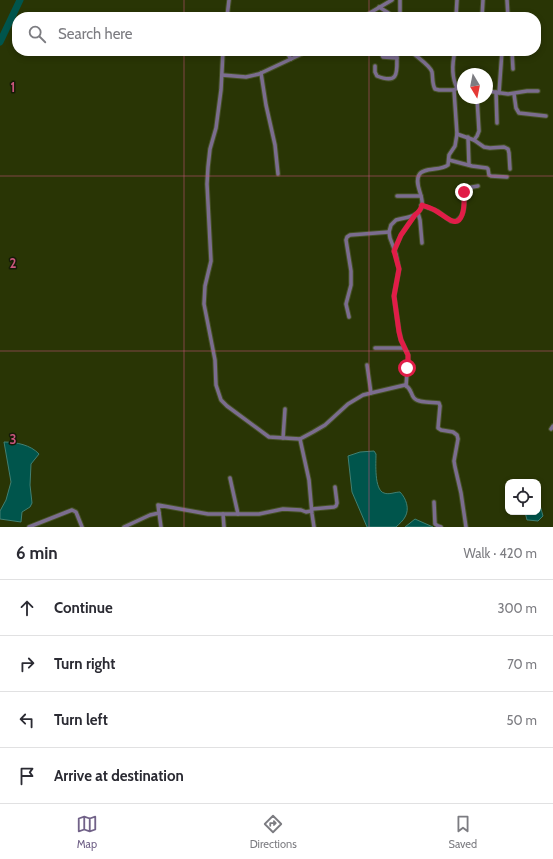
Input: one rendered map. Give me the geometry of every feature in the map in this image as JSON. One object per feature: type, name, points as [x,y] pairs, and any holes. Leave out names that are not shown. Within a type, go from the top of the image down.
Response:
[{"type":"street","points":[[228,12],[229,0]]},
{"type":"street","points":[[372,12],[392,0]]},
{"type":"street","points":[[400,0],[400,12]]},
{"type":"street","points":[[456,12],[457,0]]},
{"type":"street","points":[[482,12],[483,0]]},
{"type":"street","points":[[507,0],[508,12]]},
{"type":"street","points":[[379,7],[387,12]]},
{"type":"street","points":[[223,56],[222,90],[216,128],[210,150],[207,184],[211,261],[205,286],[204,304],[215,360],[216,385],[221,400],[269,436],[300,439],[325,424],[348,404],[371,393],[406,386],[410,388],[412,396],[417,401],[439,403],[438,428],[453,432],[457,435],[458,439],[454,461],[466,527]]},
{"type":"street","points":[[289,56],[291,60]]},
{"type":"street","points":[[222,75],[246,77],[261,73],[299,56]]},
{"type":"street","points":[[375,66],[377,76],[387,79],[396,76],[397,58],[383,56]]},
{"type":"street","points":[[417,56],[430,67],[435,89],[456,89]]},
{"type":"street","points":[[394,251],[401,235],[421,209],[422,196],[418,183],[419,174],[424,171],[447,166],[450,155],[455,146],[457,134],[456,89],[452,74],[454,56]]},
{"type":"street","points":[[497,123],[497,92],[501,56]]},
{"type":"street","points":[[512,56],[513,69]]},
{"type":"street","points":[[261,73],[275,145],[278,174]]},
{"type":"street","points":[[493,92],[514,94],[527,91],[538,91]]},
{"type":"street","points":[[514,94],[517,111],[520,113],[546,116]]},
{"type":"street","points":[[474,140],[479,131],[477,104]]},
{"type":"street","points":[[457,134],[468,137],[484,147],[504,147],[508,149],[510,169]]},
{"type":"street","points":[[468,137],[469,165]]},
{"type":"street","points":[[449,160],[487,168],[491,176],[508,177]]},
{"type":"street","points":[[422,205],[437,211],[451,221],[456,221],[463,213],[465,190],[467,188],[478,186]]},
{"type":"street","points":[[397,196],[422,196]]},
{"type":"street","points":[[406,386],[408,355],[399,332],[394,296],[399,269],[389,232],[391,225],[396,220],[416,214]]},
{"type":"street","points":[[416,214],[420,220],[422,243]]},
{"type":"street","points":[[349,317],[346,304],[351,285],[350,263],[346,240],[347,237],[389,232]]},
{"type":"street","points":[[375,348],[404,348]]},
{"type":"street","points":[[366,365],[371,393]]},
{"type":"street","points":[[283,438],[285,409]]},
{"type":"street","points":[[300,439],[308,475],[314,527]]},
{"type":"street","points":[[230,478],[238,514]]},
{"type":"street","points":[[160,527],[158,505],[208,514],[259,514],[283,509],[302,510],[306,512],[336,506],[336,487]]},
{"type":"street","points":[[434,502],[435,524],[441,527]]},
{"type":"street","points":[[29,527],[72,510],[76,512],[82,527]]},
{"type":"street","points":[[124,527],[150,515],[159,513]]},
{"type":"street","points":[[223,514],[224,527]]},
{"type":"water","points":[[4,442],[32,448],[39,454],[31,464],[30,485],[32,503],[30,507],[22,512],[21,522],[0,519],[0,511],[6,500],[11,482]]},
{"type":"water","points":[[374,451],[376,454],[377,482],[381,491],[388,494],[400,492],[407,504],[406,514],[403,520],[396,527],[367,527],[352,492],[348,456],[360,452]]},
{"type":"water","points":[[541,509],[543,516],[538,521],[527,520],[526,515],[541,515]]},
{"type":"water","points":[[415,519],[433,527],[405,527]]},
{"type":"waterway","points":[[14,12],[20,0]]},
{"type":"waterway","points":[[0,42],[12,17]]},
{"type":"route","points":[[407,368],[408,355],[399,332],[394,296],[399,269],[394,251],[401,235],[421,209],[422,205],[437,211],[451,221],[454,222],[459,220],[463,213],[464,192]]}]
